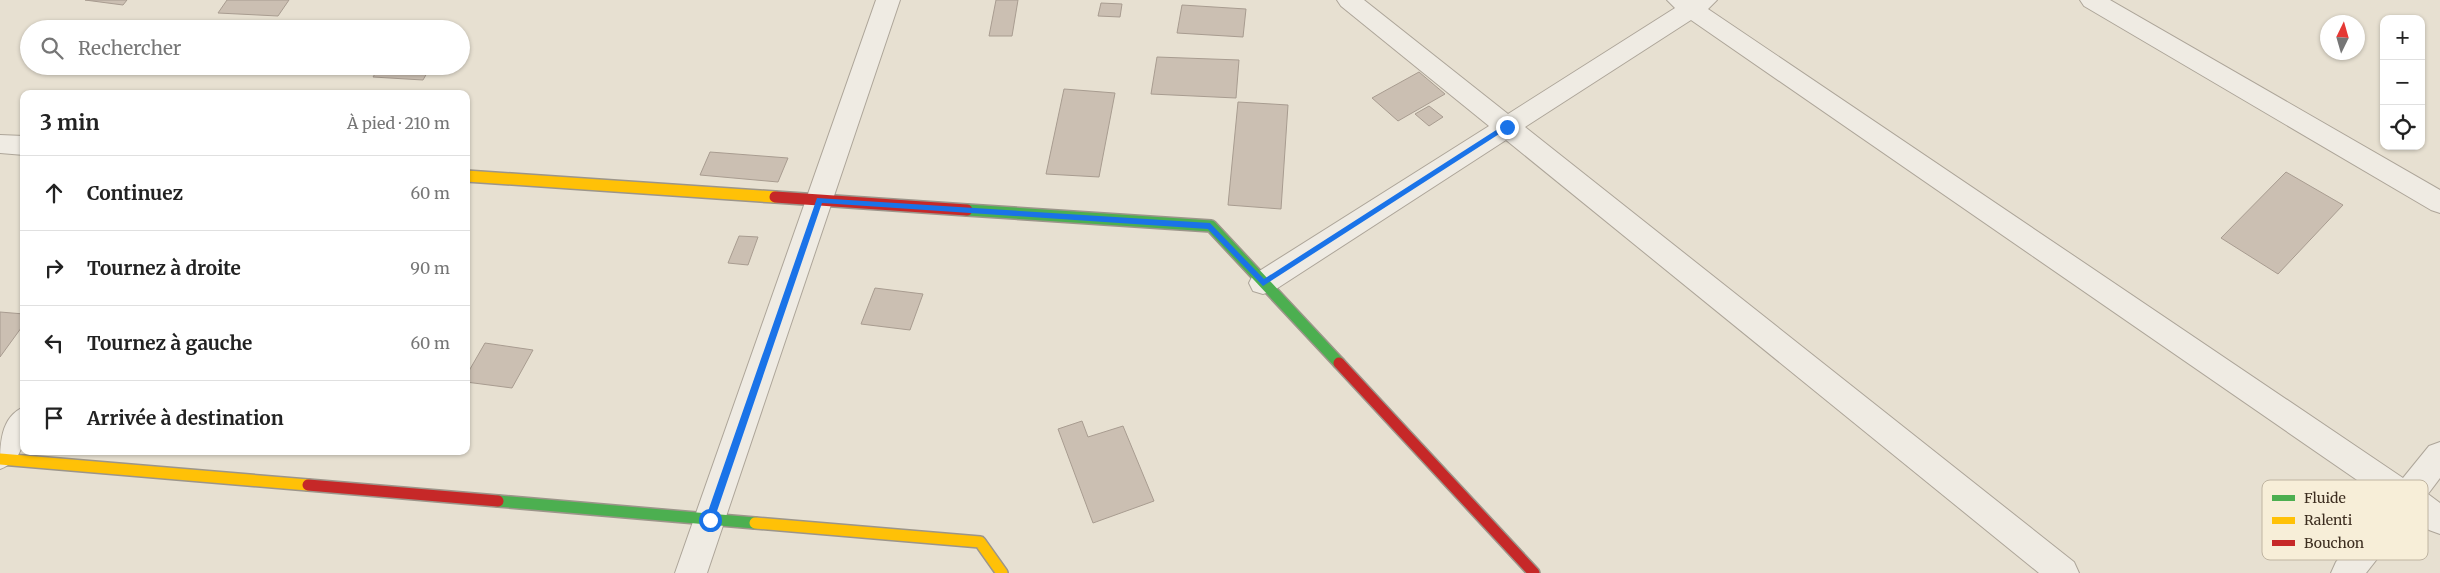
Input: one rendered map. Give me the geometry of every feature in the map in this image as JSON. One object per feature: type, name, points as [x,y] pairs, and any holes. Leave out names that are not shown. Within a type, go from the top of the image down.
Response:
[{"type":"street","points":[[691,573],[888,0]]},
{"type":"street","points":[[1349,0],[2063,573]]},
{"type":"street","points":[[2092,0],[2440,203]]},
{"type":"street","points":[[1263,283],[1507,127],[1692,3],[2382,480]]},
{"type":"street","points":[[0,144],[20,146]]},
{"type":"street","points":[[470,176],[1210,226],[1534,573]]},
{"type":"street","points":[[20,426],[0,457],[980,542],[1002,573]]},
{"type":"street","points":[[2420,480],[2440,455]]},
{"type":"street","points":[[2428,512],[2440,520]]},
{"type":"street","points":[[2347,573],[2357,560]]},
{"type":"building","points":[[85,0],[127,0],[123,5]]},
{"type":"building","points":[[227,0],[289,0],[278,16],[218,13]]},
{"type":"building","points":[[996,0],[1018,0],[1012,36],[989,36]]},
{"type":"building","points":[[1101,3],[1122,4],[1120,17],[1098,16]]},
{"type":"building","points":[[1182,5],[1246,9],[1243,37],[1177,33]]},
{"type":"building","points":[[1157,57],[1239,60],[1236,98],[1151,94]]},
{"type":"building","points":[[1419,72],[1445,94],[1398,121],[1372,98]]},
{"type":"building","points":[[374,75],[426,75],[423,80],[373,77]]},
{"type":"building","points":[[1064,89],[1115,93],[1099,177],[1046,174]]},
{"type":"building","points":[[1238,102],[1288,105],[1281,209],[1228,205]]},
{"type":"building","points":[[1429,106],[1443,117],[1429,126],[1415,114]]},
{"type":"building","points":[[710,152],[788,158],[778,182],[700,175]]},
{"type":"building","points":[[2286,172],[2343,205],[2278,274],[2221,238]]},
{"type":"building","points":[[739,236],[758,237],[748,265],[728,263]]},
{"type":"building","points":[[875,288],[923,294],[910,330],[861,324]]},
{"type":"building","points":[[0,312],[20,314],[20,330],[0,357]]},
{"type":"building","points":[[485,343],[533,350],[512,388],[470,383],[470,369]]},
{"type":"building","points":[[1082,421],[1088,437],[1123,426],[1154,501],[1093,523],[1058,429]]},
{"type":"traffic: fast","points":[[967,210],[1211,226],[1339,363]]},
{"type":"traffic: fast","points":[[498,501],[755,523]]},
{"type":"traffic: slow","points":[[470,176],[775,197]]},
{"type":"traffic: slow","points":[[0,459],[308,485]]},
{"type":"traffic: slow","points":[[755,523],[980,542],[1002,573]]},
{"type":"traffic: jam","points":[[775,197],[967,210]]},
{"type":"traffic: jam","points":[[1339,363],[1534,573]]},
{"type":"traffic: jam","points":[[308,485],[498,501]]},
{"type":"route","points":[[710,520],[819,200],[1210,226],[1263,283],[1507,127]]}]
